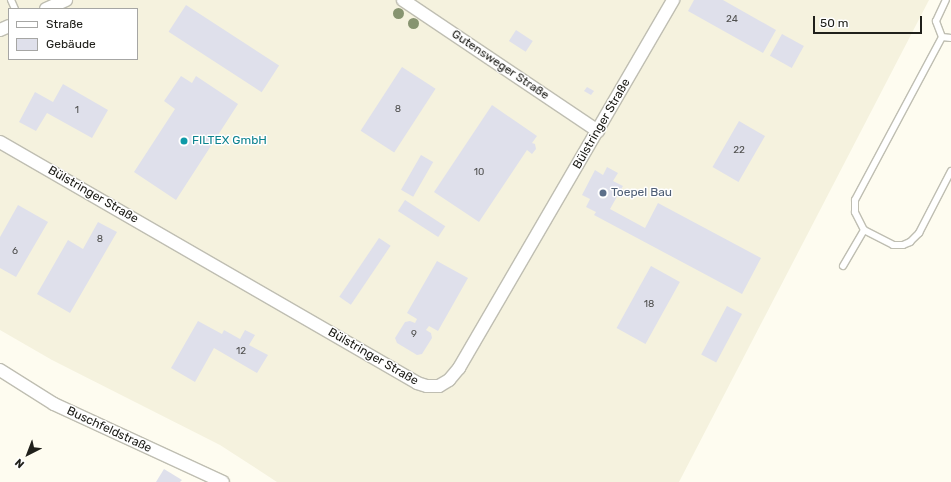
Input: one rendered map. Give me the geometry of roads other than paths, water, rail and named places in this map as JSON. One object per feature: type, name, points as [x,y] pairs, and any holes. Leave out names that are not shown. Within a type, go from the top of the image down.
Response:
[{"type":"street","points":[[48,8],[66,0]]},
{"type":"street","name":"Gutensweger Straße","points":[[403,0],[598,131]]},
{"type":"street","name":"Bülstringer Straße","points":[[0,142],[417,383],[431,387],[447,382],[459,368],[673,0]]},
{"type":"street","name":"Buschfeldstraße","points":[[0,370],[54,404],[218,481]]},
{"type":"lane","points":[[946,0],[936,21],[942,36],[855,200],[855,212],[864,230],[893,245],[900,246],[910,242],[918,233],[951,171]]},
{"type":"lane","points":[[942,36],[951,38]]},
{"type":"lane","points":[[843,266],[864,230]]},
{"type":"place","name":"FILTEX GmbH","points":[[184,141]]},
{"type":"place","name":"Toepel Bau","points":[[603,193]]}]
